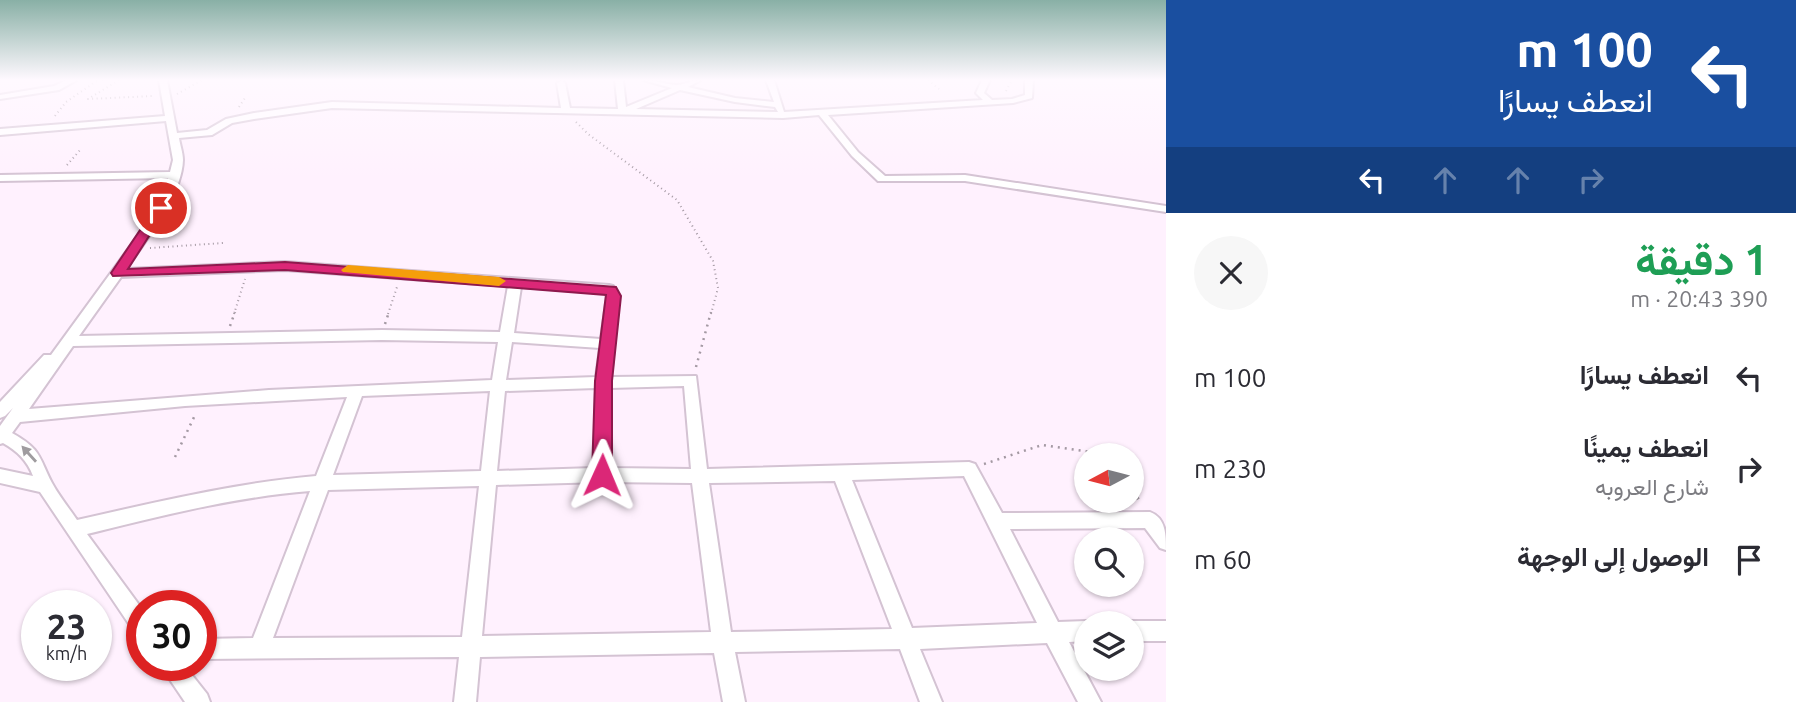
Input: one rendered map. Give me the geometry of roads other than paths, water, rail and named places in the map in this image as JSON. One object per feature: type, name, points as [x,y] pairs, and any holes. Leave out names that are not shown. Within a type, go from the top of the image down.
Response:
[{"type":"street","points":[[126,604],[45,486],[37,464],[23,447],[1,436],[118,273],[161,208],[176,175],[178,160],[169,113]]},
{"type":"street","points":[[173,136],[209,133],[229,121],[277,113]]},
{"type":"street","points":[[694,113],[783,115],[811,113]]},
{"type":"street","points":[[822,113],[855,153],[882,179],[965,178],[1166,209]]},
{"type":"street","points":[[0,132],[170,118]]},
{"type":"street","points":[[0,178],[176,175]]},
{"type":"street","points":[[118,273],[285,266],[611,290],[613,296],[603,381],[602,475]]},
{"type":"street","points":[[465,702],[498,386],[515,283]]},
{"type":"street","points":[[0,412],[68,341],[382,335],[504,337],[607,344]]},
{"type":"street","points":[[17,416],[204,398],[357,390],[691,380],[698,476],[722,642],[734,702]]},
{"type":"street","points":[[258,649],[357,390]]},
{"type":"street","points":[[73,529],[209,497],[320,483],[969,469],[998,521],[1050,631],[1090,702]]},
{"type":"street","points":[[840,472],[904,639],[932,702]]},
{"type":"street","points":[[0,476],[45,486]]},
{"type":"street","points":[[998,521],[1150,520],[1166,542]]},
{"type":"street","points":[[217,649],[904,639],[1074,631]]},
{"type":"street","points":[[1144,631],[1166,631]]},
{"type":"street","points":[[183,681],[199,702]]}]
